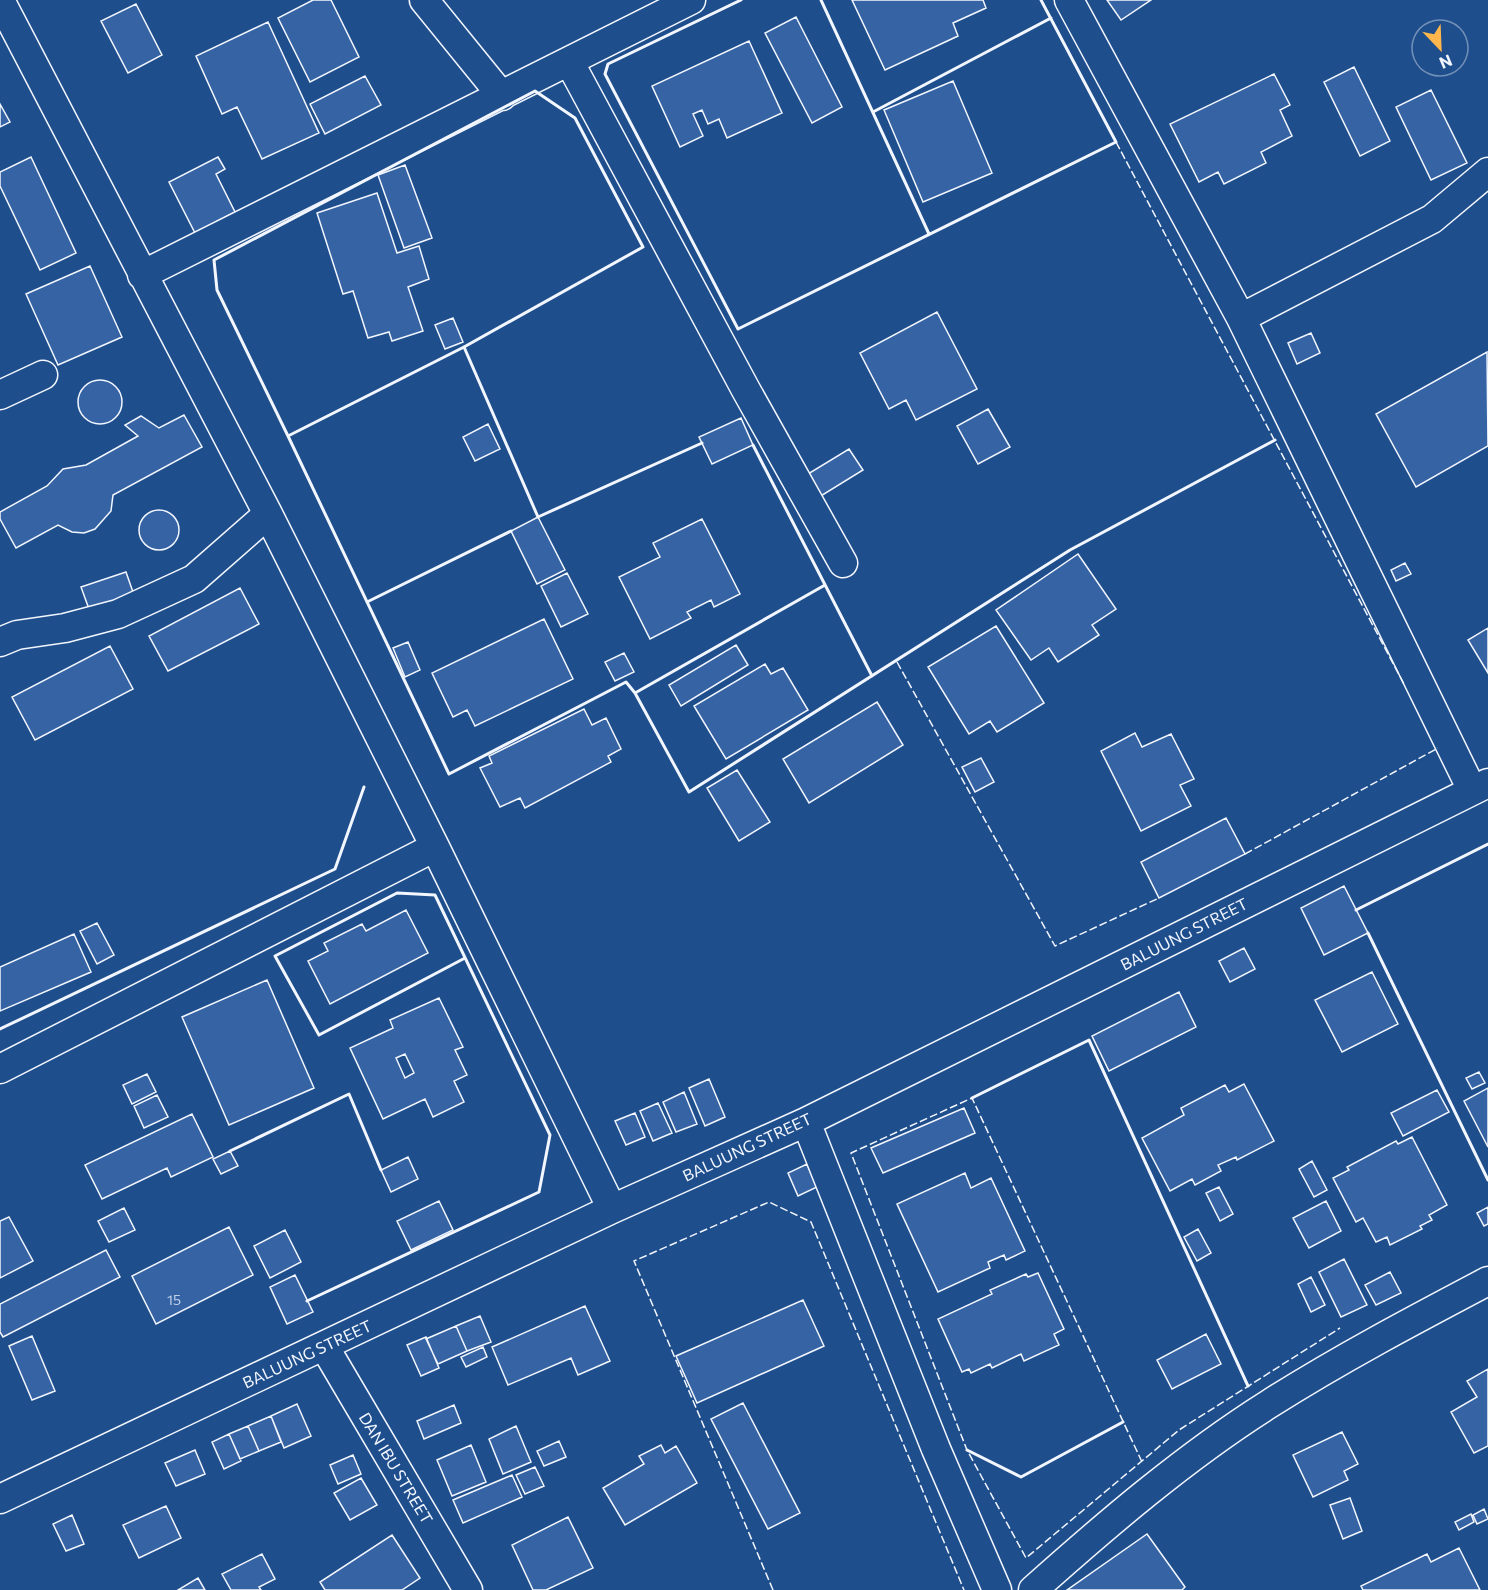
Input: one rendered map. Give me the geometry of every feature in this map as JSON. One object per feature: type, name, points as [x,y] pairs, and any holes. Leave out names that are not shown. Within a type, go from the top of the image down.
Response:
[{"type":"street","points":[[0,0],[268,514],[435,847],[612,1209]]},
{"type":"street","points":[[424,0],[502,96]]},
{"type":"street","points":[[142,275],[570,63],[691,0]]},
{"type":"street","points":[[1069,0],[1241,318],[1480,786]]},
{"type":"street","points":[[570,63],[746,390],[843,563]]},
{"type":"street","points":[[1241,318],[1432,219],[1488,172]]},
{"type":"street","points":[[0,394],[43,375]]},
{"type":"street","points":[[0,642],[16,635],[65,628],[118,614],[194,579],[268,514]]},
{"type":"street","name":"BALUUNG STREET","points":[[0,1499],[612,1209],[806,1122],[1480,786]]},
{"type":"street","points":[[0,1069],[435,847]]},
{"type":"street","points":[[806,1122],[936,1449],[997,1590]]},
{"type":"street","points":[[1033,1590],[1180,1467],[1267,1405],[1364,1346],[1488,1281]]},
{"type":"street","name":"DAN IBU STREET","points":[[324,1346],[468,1590]]},
{"type":"building","points":[[313,0],[331,0],[359,57],[310,82],[278,18]]},
{"type":"building","points":[[852,0],[983,0],[986,8],[953,23],[958,36],[885,70]]},
{"type":"building","points":[[1107,0],[1151,0],[1121,20]]},
{"type":"building","points":[[136,4],[162,55],[128,73],[101,21]]},
{"type":"building","points":[[796,17],[842,107],[812,123],[765,33]]},
{"type":"building","points":[[268,22],[319,133],[262,159],[237,107],[222,114],[196,56]]},
{"type":"building","points":[[749,41],[782,113],[727,138],[719,119],[708,124],[702,110],[693,114],[703,136],[680,147],[652,86]]},
{"type":"building","points":[[1354,67],[1390,141],[1360,156],[1324,82]]},
{"type":"building","points":[[1274,74],[1290,105],[1280,110],[1292,136],[1261,152],[1266,163],[1224,184],[1218,172],[1199,182],[1170,124]]},
{"type":"building","points":[[365,76],[381,105],[325,134],[310,104]]},
{"type":"building","points":[[953,81],[992,173],[923,202],[884,110]]},
{"type":"building","points":[[1431,90],[1467,163],[1431,180],[1396,107]]},
{"type":"building","points":[[0,104],[10,122],[0,127]]},
{"type":"building","points":[[31,157],[76,253],[40,270],[0,186],[0,172]]},
{"type":"building","points":[[218,157],[225,169],[216,174],[235,212],[195,233],[169,182]]},
{"type":"building","points":[[405,165],[432,238],[404,248],[378,175]]},
{"type":"building","points":[[377,193],[397,253],[419,246],[429,279],[408,287],[423,331],[392,341],[389,332],[368,338],[353,291],[343,294],[317,213]]},
{"type":"building","points":[[90,266],[122,337],[58,365],[26,294]]},
{"type":"building","points":[[937,312],[977,389],[916,420],[906,400],[889,409],[860,353]]},
{"type":"building","points":[[453,318],[463,342],[445,349],[435,325]]},
{"type":"building","points":[[1311,333],[1320,353],[1297,364],[1288,343]]},
{"type":"building","points":[[1487,352],[1488,446],[1416,487],[1376,414]]},
{"type":"building","points":[[100,380],[115,387],[122,402],[115,417],[100,424],[85,417],[78,402],[85,387]]},
{"type":"building","points":[[988,409],[1010,447],[978,464],[957,426]]},
{"type":"building","points":[[184,415],[202,447],[113,495],[111,511],[95,529],[84,533],[72,532],[58,525],[16,548],[0,519],[0,512],[47,486],[63,469],[86,465],[138,436],[125,425],[141,416],[159,428]]},
{"type":"building","points":[[741,418],[753,445],[712,464],[699,437]]},
{"type":"building","points":[[488,424],[500,449],[475,461],[463,437]]},
{"type":"building","points":[[849,449],[863,470],[816,499],[803,477]]},
{"type":"building","points":[[159,510],[167,511],[173,516],[178,522],[178,538],[173,544],[167,549],[159,550],[151,549],[145,544],[140,538],[139,530],[140,522],[145,516],[151,511]]},
{"type":"building","points":[[538,517],[565,570],[537,584],[511,531]]},
{"type":"building","points":[[702,519],[740,594],[714,607],[711,600],[687,612],[691,618],[650,639],[619,577],[660,557],[653,543]]},
{"type":"building","points":[[1078,554],[1116,609],[1092,625],[1099,635],[1058,662],[1049,648],[1031,660],[996,610]]},
{"type":"building","points":[[1405,563],[1411,574],[1396,581],[1391,570]]},
{"type":"building","points":[[126,572],[134,595],[89,609],[81,587]]},
{"type":"building","points":[[567,573],[588,614],[561,627],[541,586]]},
{"type":"building","points":[[240,588],[259,624],[168,671],[149,636]]},
{"type":"building","points":[[544,619],[573,679],[475,726],[467,710],[453,717],[432,673]]},
{"type":"building","points":[[996,626],[1044,703],[997,732],[990,721],[969,734],[928,667]]},
{"type":"building","points":[[1488,628],[1488,673],[1468,640]]},
{"type":"building","points":[[408,642],[420,670],[405,677],[393,648]]},
{"type":"building","points":[[736,645],[748,665],[681,706],[669,685]]},
{"type":"building","points":[[110,646],[133,689],[35,740],[12,697]]},
{"type":"building","points":[[624,653],[634,672],[615,681],[605,662]]},
{"type":"building","points":[[765,664],[771,674],[783,668],[808,710],[726,759],[694,706]]},
{"type":"building","points":[[877,702],[903,745],[809,803],[783,759]]},
{"type":"building","points":[[584,709],[592,725],[606,718],[621,749],[608,756],[611,762],[525,808],[520,798],[500,807],[480,768],[492,763],[489,756]]},
{"type":"building","points":[[1135,733],[1142,747],[1171,734],[1194,779],[1180,785],[1191,806],[1141,831],[1101,751]]},
{"type":"building","points":[[981,758],[994,782],[975,792],[962,767]]},
{"type":"building","points":[[737,770],[770,822],[739,841],[707,788]]},
{"type":"building","points":[[1226,818],[1245,854],[1159,898],[1141,862]]},
{"type":"building","points":[[1344,886],[1368,933],[1324,955],[1301,908]]},
{"type":"building","points":[[406,910],[428,953],[330,1004],[308,961],[328,951],[324,943],[362,924],[366,931]]},
{"type":"building","points":[[97,923],[114,955],[97,964],[80,931]]},
{"type":"building","points":[[74,934],[91,972],[0,1011],[0,967]]},
{"type":"building","points":[[1244,948],[1255,969],[1230,982],[1219,961]]},
{"type":"building","points":[[1372,972],[1398,1024],[1342,1052],[1315,1000]]},
{"type":"building","points":[[267,980],[314,1088],[229,1125],[182,1017]]},
{"type":"building","points":[[1179,992],[1196,1027],[1109,1071],[1092,1036]]},
{"type":"building","points":[[439,998],[463,1047],[455,1050],[467,1075],[454,1081],[464,1102],[433,1117],[425,1099],[383,1119],[350,1048],[393,1028],[390,1020]],"holes":[[[405,1054],[414,1073],[405,1078],[396,1058]]]},
{"type":"building","points":[[1479,1072],[1485,1083],[1472,1089],[1466,1078]]},
{"type":"building","points":[[147,1074],[156,1092],[132,1104],[123,1085]]},
{"type":"building","points":[[709,1079],[725,1117],[705,1126],[689,1088]]},
{"type":"building","points":[[1244,1084],[1274,1141],[1237,1160],[1236,1157],[1218,1165],[1221,1171],[1195,1185],[1192,1179],[1170,1191],[1142,1138],[1184,1115],[1181,1108],[1225,1085],[1229,1092]]},
{"type":"building","points":[[1488,1088],[1488,1147],[1464,1101]]},
{"type":"building","points":[[1437,1090],[1449,1112],[1403,1136],[1391,1113]]},
{"type":"building","points":[[684,1092],[697,1124],[676,1132],[663,1102]]},
{"type":"building","points":[[157,1095],[168,1117],[144,1128],[134,1106]]},
{"type":"building","points":[[658,1103],[672,1133],[653,1141],[640,1111]]},
{"type":"building","points":[[964,1108],[975,1133],[883,1173],[871,1148]]},
{"type":"building","points":[[635,1113],[645,1137],[626,1145],[615,1121]]},
{"type":"building","points":[[192,1114],[213,1157],[171,1177],[167,1168],[102,1199],[85,1165]]},
{"type":"building","points":[[1412,1137],[1447,1205],[1429,1215],[1432,1220],[1420,1226],[1422,1229],[1390,1245],[1387,1237],[1376,1242],[1363,1218],[1356,1222],[1333,1178],[1349,1170],[1347,1167],[1396,1141],[1398,1144]]},
{"type":"building","points":[[230,1151],[238,1166],[221,1174],[213,1159]]},
{"type":"building","points":[[408,1157],[418,1179],[391,1192],[381,1170]]},
{"type":"building","points":[[1312,1161],[1327,1190],[1314,1197],[1299,1169]]},
{"type":"building","points":[[807,1164],[817,1187],[798,1196],[788,1173]]},
{"type":"building","points":[[965,1173],[971,1188],[991,1178],[1025,1251],[1006,1260],[1004,1255],[988,1262],[990,1268],[938,1292],[897,1204]]},
{"type":"building","points":[[1219,1187],[1233,1214],[1220,1221],[1206,1193]]},
{"type":"building","points":[[439,1201],[453,1230],[411,1250],[397,1221]]},
{"type":"building","points":[[1326,1201],[1341,1231],[1309,1248],[1293,1218]]},
{"type":"building","points":[[1488,1207],[1488,1224],[1484,1226],[1477,1213]]},
{"type":"building","points":[[124,1208],[135,1230],[109,1242],[98,1221]]},
{"type":"building","points":[[9,1217],[33,1261],[0,1278],[0,1221]]},
{"type":"building","points":[[229,1227],[253,1275],[156,1324],[132,1276]]},
{"type":"building","points":[[1198,1229],[1211,1253],[1197,1261],[1184,1237]]},
{"type":"building","points":[[285,1230],[301,1262],[270,1278],[254,1246]]},
{"type":"building","points":[[106,1250],[120,1277],[3,1337],[0,1332],[0,1304]]},
{"type":"building","points":[[1344,1259],[1367,1305],[1341,1317],[1319,1272]]},
{"type":"building","points":[[1390,1272],[1401,1293],[1376,1305],[1365,1285]]},
{"type":"building","points":[[1038,1273],[1064,1329],[1054,1334],[1059,1345],[1024,1361],[1021,1354],[992,1368],[990,1364],[971,1373],[969,1369],[962,1372],[938,1319],[992,1294],[990,1290],[1026,1274],[1028,1277]]},
{"type":"building","points":[[295,1275],[313,1312],[287,1324],[270,1287]]},
{"type":"building","points":[[1311,1277],[1325,1305],[1311,1312],[1298,1284]]},
{"type":"building","points":[[803,1300],[824,1346],[697,1403],[676,1356]]},
{"type":"building","points":[[585,1306],[610,1361],[578,1375],[571,1358],[508,1385],[492,1347]]},
{"type":"building","points":[[480,1316],[491,1342],[467,1351],[456,1326]]},
{"type":"building","points":[[456,1326],[467,1351],[438,1364],[426,1339]]},
{"type":"building","points":[[1206,1334],[1221,1364],[1172,1389],[1157,1360]]},
{"type":"building","points":[[32,1336],[55,1391],[32,1400],[9,1346]]},
{"type":"building","points":[[426,1337],[439,1368],[421,1376],[407,1345]]},
{"type":"building","points":[[483,1347],[487,1357],[466,1367],[461,1357]]},
{"type":"building","points":[[1488,1369],[1488,1446],[1474,1453],[1451,1412],[1477,1397],[1467,1381]]},
{"type":"building","points":[[743,1403],[800,1513],[768,1529],[711,1419]]},
{"type":"building","points":[[297,1404],[311,1436],[284,1448],[271,1416]]},
{"type":"building","points":[[454,1405],[461,1423],[424,1439],[417,1421]]},
{"type":"building","points":[[271,1416],[281,1442],[259,1451],[248,1426]]},
{"type":"building","points":[[248,1426],[259,1451],[240,1459],[229,1434]]},
{"type":"building","points":[[516,1426],[531,1462],[503,1474],[489,1439]]},
{"type":"building","points":[[1342,1432],[1358,1464],[1344,1471],[1348,1480],[1313,1497],[1293,1455]]},
{"type":"building","points":[[229,1434],[241,1461],[224,1469],[212,1442]]},
{"type":"building","points":[[559,1441],[566,1457],[544,1466],[537,1451]]},
{"type":"building","points":[[471,1445],[486,1482],[452,1496],[437,1460]]},
{"type":"building","points":[[661,1445],[665,1453],[676,1446],[697,1483],[625,1525],[603,1488],[644,1464],[639,1456]]},
{"type":"building","points":[[195,1450],[205,1474],[176,1486],[165,1463]]},
{"type":"building","points":[[353,1455],[361,1474],[338,1484],[330,1465]]},
{"type":"building","points":[[535,1467],[544,1486],[525,1494],[516,1475]]},
{"type":"building","points":[[512,1475],[522,1497],[463,1523],[453,1500]]},
{"type":"building","points":[[361,1478],[377,1505],[350,1520],[334,1493]]},
{"type":"building","points":[[1350,1498],[1362,1531],[1343,1539],[1330,1505]]},
{"type":"building","points":[[166,1506],[181,1538],[139,1558],[123,1525]]},
{"type":"building","points":[[1484,1509],[1488,1519],[1477,1524],[1473,1515]]},
{"type":"building","points":[[1471,1514],[1474,1522],[1459,1530],[1455,1522]]},
{"type":"building","points":[[72,1515],[84,1544],[66,1551],[53,1524]]},
{"type":"building","points":[[568,1517],[593,1568],[546,1590],[533,1590],[512,1545]]},
{"type":"building","points":[[1147,1534],[1185,1587],[1182,1590],[1067,1590]]},
{"type":"building","points":[[392,1535],[420,1578],[402,1590],[325,1590],[320,1582]]},
{"type":"building","points":[[1459,1548],[1480,1590],[1363,1590],[1361,1586],[1427,1554],[1431,1562]]},
{"type":"building","points":[[262,1554],[275,1579],[259,1587],[261,1590],[231,1590],[222,1574]]},
{"type":"building","points":[[198,1578],[205,1590],[178,1590]]},
{"type":"fence","points":[[1116,142],[1404,684]]},
{"type":"fence","points":[[897,662],[1055,946],[1159,898]]},
{"type":"fence","points":[[1245,854],[1438,748]]},
{"type":"fence","points":[[1142,1462],[972,1098],[851,1153],[967,1450],[1026,1558],[1179,1430],[1340,1328]]},
{"type":"fence","points":[[773,1590],[634,1261],[769,1202],[811,1222],[964,1590]]},
{"type":"wall","points":[[741,0],[608,64],[605,74],[738,329],[1116,142],[1041,0]]},
{"type":"wall","points":[[821,0],[929,234]]},
{"type":"wall","points":[[873,112],[1051,18]]},
{"type":"wall","points":[[535,91],[575,118],[643,247],[464,347],[288,436],[217,290],[214,260],[535,91]]},
{"type":"wall","points":[[464,347],[538,517],[702,443]]},
{"type":"wall","points":[[288,436],[449,774],[626,682],[635,693],[689,792],[1070,550],[1275,440]]},
{"type":"wall","points":[[753,445],[872,676]]},
{"type":"wall","points":[[367,602],[511,531]]},
{"type":"wall","points":[[635,693],[825,585]]},
{"type":"wall","points":[[0,1029],[335,869],[364,787]]},
{"type":"wall","points":[[1356,910],[1488,844]]},
{"type":"wall","points":[[307,1301],[539,1192],[550,1135],[435,895],[397,893],[275,956],[319,1035],[465,958]]},
{"type":"wall","points":[[1368,933],[1488,1180]]},
{"type":"wall","points":[[972,1098],[1089,1040],[1248,1386]]},
{"type":"wall","points":[[230,1151],[349,1094],[381,1170]]},
{"type":"wall","points":[[967,1450],[1021,1477],[1123,1422]]}]
